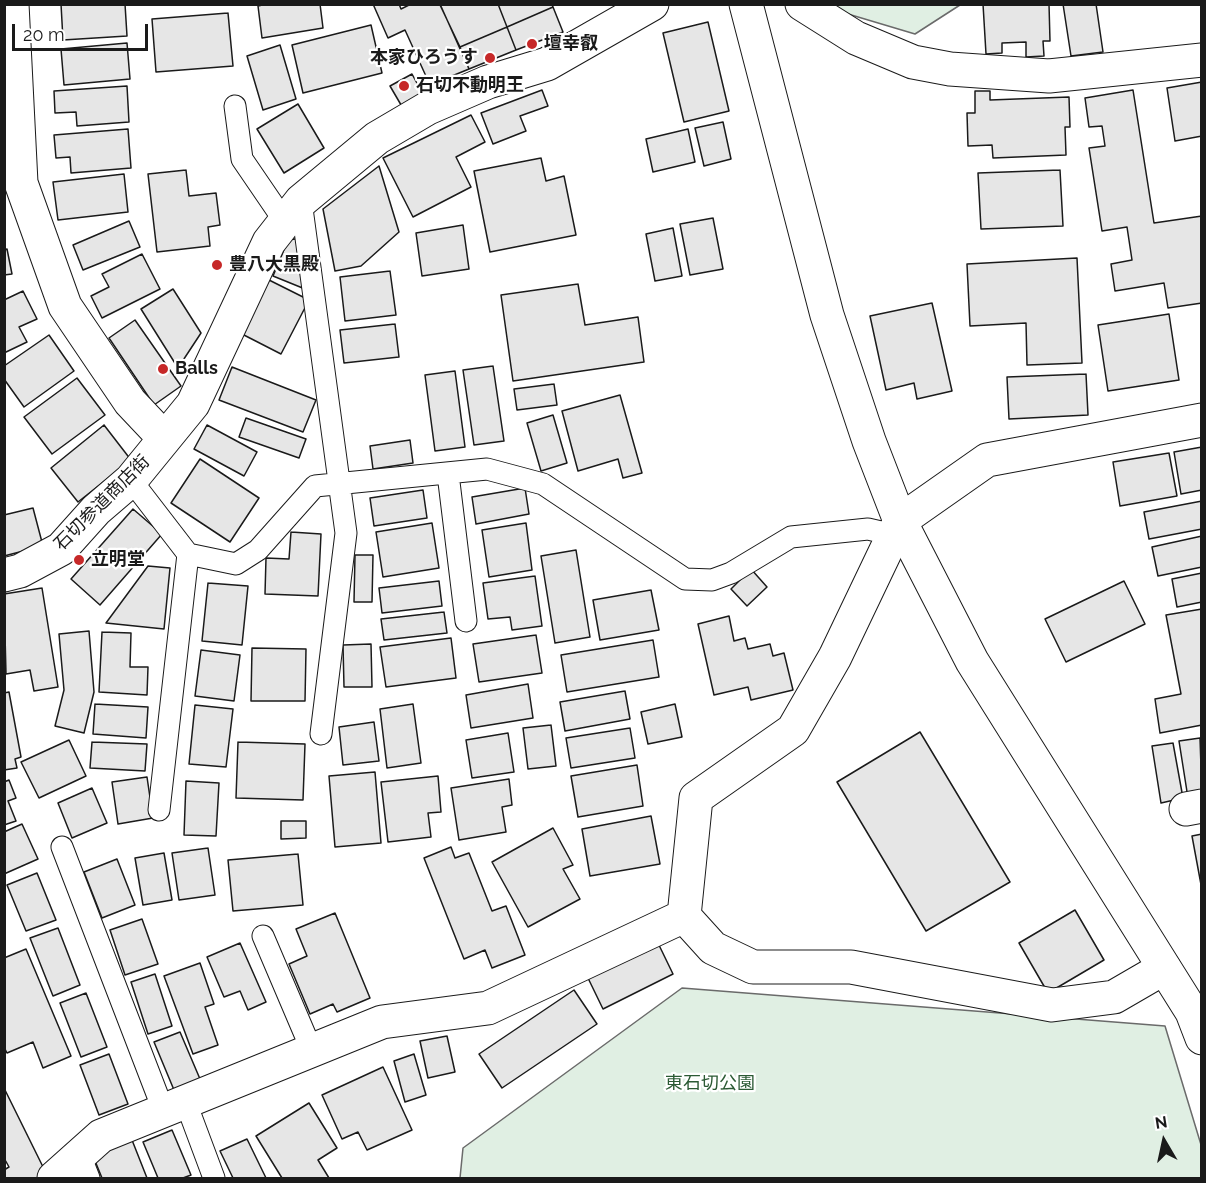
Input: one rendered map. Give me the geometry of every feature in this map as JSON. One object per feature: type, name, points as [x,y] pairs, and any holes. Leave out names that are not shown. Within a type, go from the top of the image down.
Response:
[{"type":"street","points":[[12,4],[21,183],[65,306],[130,402],[164,438]]},
{"type":"street","name":"石切参道商店街","points":[[4,575],[20,571],[61,549],[96,510],[130,480],[193,404],[269,242],[293,212],[377,138],[428,108],[489,82],[547,64],[652,4]]},
{"type":"street","points":[[746,4],[827,315],[897,528],[972,661],[1192,1012],[1201,1036]]},
{"type":"street","points":[[802,4],[856,38],[913,62],[950,69],[1049,76],[1202,60]]},
{"type":"street","points":[[1164,968],[1114,997],[1052,1005],[851,967],[753,967],[713,948],[684,916],[696,798],[793,730],[835,657],[897,528],[987,460],[1202,420]]},
{"type":"street","points":[[54,1179],[85,1167],[101,1136],[381,1022],[488,1008],[684,916]]},
{"type":"lane","points":[[235,106],[242,159],[293,212],[340,483],[346,533],[321,734]]},
{"type":"lane","points":[[130,480],[188,554],[236,564],[258,550],[315,486],[487,469],[543,484],[685,579],[712,580],[731,573],[791,537],[897,528]]},
{"type":"lane","points":[[448,474],[466,621]]},
{"type":"lane","points":[[159,810],[188,554]]},
{"type":"lane","points":[[62,847],[175,1107],[214,1179]]},
{"type":"lane","points":[[263,936],[312,1051]]},
{"type":"green space","points":[[832,5],[960,5],[915,34],[848,14]]},
{"type":"green space","name":"東石切公園","points":[[682,988],[1165,1026],[1202,1148],[1201,1178],[460,1178],[463,1148]]},
{"type":"building","points":[[61,4],[125,4],[127,36],[63,40]]},
{"type":"building","points":[[320,4],[323,28],[262,38],[258,6]]},
{"type":"building","points":[[373,4],[399,4],[401,9],[411,4],[440,4],[469,69],[430,85],[405,30],[388,38]]},
{"type":"building","points":[[498,4],[552,4],[553,7],[507,27]]},
{"type":"building","points":[[498,4],[507,27],[460,47],[440,5]]},
{"type":"building","points":[[983,4],[1049,4],[1050,41],[1043,41],[1044,56],[1026,57],[1026,42],[1002,43],[1002,53],[986,54]]},
{"type":"building","points":[[1063,4],[1096,4],[1103,52],[1071,56]]},
{"type":"building","points":[[553,7],[563,32],[516,50],[507,27]]},
{"type":"building","points":[[228,13],[233,66],[156,72],[152,19]]},
{"type":"building","points":[[708,22],[729,111],[684,122],[663,33]]},
{"type":"building","points":[[371,25],[382,73],[303,93],[292,45]]},
{"type":"building","points":[[507,27],[516,50],[469,69],[460,47]]},
{"type":"building","points":[[127,43],[130,79],[64,85],[61,49]]},
{"type":"building","points":[[280,45],[296,99],[263,110],[247,56]]},
{"type":"building","points":[[412,74],[425,98],[404,110],[390,86]]},
{"type":"building","points":[[1202,82],[1202,136],[1175,141],[1167,88]]},
{"type":"building","points":[[127,86],[129,122],[77,126],[76,112],[55,113],[54,91]]},
{"type":"building","points":[[542,90],[548,106],[520,116],[526,131],[493,144],[481,113]]},
{"type":"building","points":[[1133,90],[1154,223],[1202,216],[1202,303],[1168,308],[1164,283],[1115,291],[1111,264],[1132,260],[1127,227],[1102,231],[1089,148],[1105,146],[1102,126],[1089,127],[1085,98]]},
{"type":"building","points":[[975,91],[990,91],[990,100],[1069,97],[1070,127],[1065,127],[1066,155],[993,158],[992,145],[968,146],[967,113],[975,113]]},
{"type":"building","points":[[298,104],[324,148],[284,173],[257,129]]},
{"type":"building","points":[[471,115],[485,142],[456,157],[471,187],[413,217],[383,158]]},
{"type":"building","points":[[723,122],[731,159],[704,166],[695,128]]},
{"type":"building","points":[[128,129],[131,168],[71,173],[70,157],[56,158],[54,135]]},
{"type":"building","points":[[688,129],[695,162],[653,172],[646,139]]},
{"type":"building","points":[[541,158],[546,181],[564,176],[576,235],[490,252],[474,171]]},
{"type":"building","points":[[379,166],[399,232],[361,266],[335,271],[323,209]]},
{"type":"building","points":[[186,170],[189,196],[216,193],[220,225],[208,227],[210,246],[157,252],[148,174]]},
{"type":"building","points":[[1060,170],[1063,226],[981,229],[978,173]]},
{"type":"building","points":[[124,174],[128,212],[58,220],[53,182]]},
{"type":"building","points":[[713,218],[723,269],[690,275],[680,224]]},
{"type":"building","points":[[129,221],[140,247],[83,270],[73,245]]},
{"type":"building","points":[[463,225],[469,269],[422,276],[416,233]]},
{"type":"building","points":[[673,228],[682,276],[655,281],[646,234]]},
{"type":"building","points":[[302,238],[305,289],[273,276],[288,240]]},
{"type":"building","points":[[7,249],[12,274],[4,275],[4,250]]},
{"type":"building","points":[[142,254],[160,289],[102,318],[91,296],[109,287],[102,274]]},
{"type":"building","points":[[1077,258],[1082,363],[1027,365],[1026,323],[970,326],[967,264]]},
{"type":"building","points":[[390,271],[396,315],[345,321],[340,277]]},
{"type":"building","points":[[267,279],[309,300],[281,354],[240,333]]},
{"type":"building","points":[[578,284],[585,325],[638,317],[644,362],[513,381],[501,295]]},
{"type":"building","points":[[173,289],[201,333],[178,368],[141,309]]},
{"type":"building","points":[[23,291],[37,319],[19,327],[27,342],[4,353],[4,300]]},
{"type":"building","points":[[932,303],[952,391],[917,399],[914,383],[886,390],[870,316]]},
{"type":"building","points":[[1169,314],[1179,380],[1108,391],[1098,325]]},
{"type":"building","points":[[135,320],[181,386],[154,405],[109,338]]},
{"type":"building","points":[[395,324],[399,357],[344,363],[340,330]]},
{"type":"building","points":[[49,335],[74,371],[24,407],[4,379],[4,366]]},
{"type":"building","points":[[493,366],[504,441],[474,445],[463,370]]},
{"type":"building","points":[[232,367],[316,400],[303,432],[219,400]]},
{"type":"building","points":[[455,371],[465,447],[435,451],[425,375]]},
{"type":"building","points":[[1086,374],[1088,415],[1009,419],[1007,377]]},
{"type":"building","points":[[77,378],[105,415],[52,454],[24,417]]},
{"type":"building","points":[[554,384],[557,405],[517,410],[514,389]]},
{"type":"building","points":[[620,395],[642,473],[623,478],[618,459],[578,471],[562,411]]},
{"type":"building","points":[[553,415],[567,463],[541,471],[527,423]]},
{"type":"building","points":[[246,418],[306,439],[299,458],[239,437]]},
{"type":"building","points":[[104,425],[131,460],[78,502],[51,468]]},
{"type":"building","points":[[207,425],[257,452],[244,476],[194,449]]},
{"type":"building","points":[[410,440],[413,463],[373,469],[370,446]]},
{"type":"building","points":[[1202,447],[1202,490],[1181,494],[1174,452]]},
{"type":"building","points":[[1169,453],[1177,496],[1120,506],[1113,462]]},
{"type":"building","points":[[200,459],[259,498],[230,542],[171,503]]},
{"type":"building","points":[[525,488],[529,514],[476,524],[472,497]]},
{"type":"building","points":[[423,490],[427,518],[374,526],[370,498]]},
{"type":"building","points":[[1202,501],[1202,529],[1149,539],[1144,512]]},
{"type":"building","points":[[33,508],[43,546],[4,556],[4,515]]},
{"type":"building","points":[[133,509],[162,534],[100,605],[71,579]]},
{"type":"building","points":[[432,523],[439,568],[383,577],[376,532]]},
{"type":"building","points":[[526,523],[532,570],[489,577],[482,530]]},
{"type":"building","points":[[291,532],[321,534],[318,596],[265,594],[266,558],[289,559]]},
{"type":"building","points":[[1202,536],[1202,567],[1158,576],[1152,547]]},
{"type":"building","points":[[576,550],[590,637],[555,643],[541,556]]},
{"type":"building","points":[[355,555],[373,555],[372,602],[354,602]]},
{"type":"building","points":[[148,566],[170,568],[164,629],[106,623]]},
{"type":"building","points":[[751,569],[767,587],[747,606],[731,589]]},
{"type":"building","points":[[1202,573],[1202,602],[1177,607],[1172,579]]},
{"type":"building","points":[[535,576],[542,626],[512,630],[510,617],[488,619],[483,583]]},
{"type":"building","points":[[439,581],[442,606],[382,613],[379,588]]},
{"type":"building","points":[[1124,581],[1145,624],[1066,662],[1045,619]]},
{"type":"building","points":[[208,583],[248,586],[242,645],[202,641]]},
{"type":"building","points":[[42,588],[58,687],[34,691],[30,670],[6,674],[4,594]]},
{"type":"building","points":[[651,590],[659,630],[600,640],[593,600]]},
{"type":"building","points":[[1202,609],[1202,725],[1160,733],[1155,699],[1181,694],[1166,615]]},
{"type":"building","points":[[444,612],[447,633],[384,640],[381,619]]},
{"type":"building","points":[[729,616],[734,641],[745,638],[748,649],[770,644],[773,656],[784,653],[793,690],[751,700],[748,687],[714,695],[698,624]]},
{"type":"building","points":[[89,631],[94,692],[84,733],[55,726],[64,690],[59,634]]},
{"type":"building","points":[[102,632],[131,633],[130,667],[148,667],[147,695],[99,692]]},
{"type":"building","points":[[536,635],[542,673],[479,682],[473,644]]},
{"type":"building","points":[[451,638],[456,678],[386,687],[380,647]]},
{"type":"building","points":[[653,640],[659,677],[567,692],[561,655]]},
{"type":"building","points":[[371,644],[372,687],[344,687],[343,645]]},
{"type":"building","points":[[252,648],[306,649],[305,701],[251,701]]},
{"type":"building","points":[[201,650],[240,655],[234,701],[195,696]]},
{"type":"building","points":[[528,684],[533,718],[471,728],[466,695]]},
{"type":"building","points":[[625,691],[630,719],[565,731],[560,702]]},
{"type":"building","points":[[9,692],[21,757],[15,759],[17,768],[4,770],[4,693]]},
{"type":"building","points":[[95,704],[148,707],[146,738],[93,734]]},
{"type":"building","points":[[413,704],[421,763],[387,768],[380,709]]},
{"type":"building","points":[[675,704],[682,737],[648,744],[641,712]]},
{"type":"building","points":[[195,705],[233,709],[226,767],[189,764]]},
{"type":"building","points":[[374,722],[379,761],[343,765],[339,727]]},
{"type":"building","points":[[551,725],[556,766],[528,769],[523,728]]},
{"type":"building","points":[[630,728],[635,758],[571,768],[566,738]]},
{"type":"building","points":[[920,732],[1010,882],[926,931],[837,782]]},
{"type":"building","points":[[508,733],[514,772],[472,778],[466,740]]},
{"type":"building","points":[[1200,738],[1202,796],[1188,798],[1179,741]]},
{"type":"building","points":[[69,740],[86,776],[39,798],[21,762]]},
{"type":"building","points":[[92,742],[147,744],[145,771],[90,768]]},
{"type":"building","points":[[238,742],[305,744],[303,800],[236,798]]},
{"type":"building","points":[[1173,743],[1183,798],[1161,803],[1152,746]]},
{"type":"building","points":[[637,765],[643,806],[578,817],[571,776]]},
{"type":"building","points":[[375,772],[381,843],[335,847],[329,776]]},
{"type":"building","points":[[438,776],[441,812],[428,813],[431,837],[388,842],[381,782]]},
{"type":"building","points":[[147,777],[153,818],[118,824],[112,782]]},
{"type":"building","points":[[509,779],[512,805],[502,807],[506,832],[459,840],[451,788]]},
{"type":"building","points":[[9,780],[16,798],[8,801],[16,821],[4,825],[4,782]]},
{"type":"building","points":[[186,781],[219,783],[216,836],[184,835]]},
{"type":"building","points":[[92,788],[107,823],[72,838],[58,803]]},
{"type":"building","points":[[651,816],[660,864],[590,876],[582,829]]},
{"type":"building","points":[[281,821],[306,821],[306,838],[281,839]]},
{"type":"building","points":[[22,824],[38,859],[4,874],[4,832]]},
{"type":"building","points":[[553,828],[573,865],[563,869],[580,899],[528,927],[492,862]]},
{"type":"building","points":[[1202,834],[1202,890],[1192,836]]},
{"type":"building","points":[[451,847],[455,858],[469,853],[492,911],[506,906],[525,955],[492,968],[485,950],[464,959],[424,858]]},
{"type":"building","points":[[208,848],[215,895],[179,900],[172,853]]},
{"type":"building","points":[[164,853],[172,900],[143,905],[135,858]]},
{"type":"building","points":[[298,854],[303,905],[233,911],[228,860]]},
{"type":"building","points":[[117,859],[135,905],[102,918],[84,872]]},
{"type":"building","points":[[37,873],[56,920],[26,931],[7,885]]},
{"type":"building","points":[[1075,910],[1104,960],[1048,993],[1019,943]]},
{"type":"building","points":[[335,913],[370,998],[337,1012],[333,1004],[310,1014],[289,964],[307,956],[296,929]]},
{"type":"building","points":[[142,919],[158,964],[125,975],[110,930]]},
{"type":"building","points":[[58,928],[80,985],[53,996],[30,938]]},
{"type":"building","points":[[657,941],[673,974],[603,1009],[587,976]]},
{"type":"building","points":[[240,943],[266,1002],[248,1010],[240,991],[224,997],[207,957]]},
{"type":"building","points":[[26,949],[71,1056],[43,1068],[33,1042],[7,1053],[4,1047],[4,958]]},
{"type":"building","points":[[200,963],[214,1004],[205,1007],[218,1045],[193,1054],[164,976]]},
{"type":"building","points":[[155,974],[172,1026],[148,1034],[131,982]]},
{"type":"building","points":[[574,990],[597,1024],[502,1088],[479,1054]]},
{"type":"building","points":[[86,993],[107,1047],[81,1057],[60,1003]]},
{"type":"building","points":[[180,1032],[200,1079],[174,1090],[154,1042]]},
{"type":"building","points":[[447,1036],[455,1072],[428,1078],[420,1041]]},
{"type":"building","points":[[109,1054],[128,1104],[99,1115],[80,1065]]},
{"type":"building","points":[[414,1054],[426,1095],[405,1102],[394,1061]]},
{"type":"building","points":[[383,1067],[412,1130],[367,1150],[358,1132],[342,1139],[322,1095]]},
{"type":"building","points":[[4,1088],[48,1177],[4,1178],[4,1170],[9,1167],[4,1158]]},
{"type":"building","points":[[309,1103],[337,1148],[318,1160],[329,1178],[282,1178],[256,1136]]},
{"type":"building","points":[[172,1130],[191,1175],[183,1178],[158,1178],[143,1142]]},
{"type":"building","points":[[247,1139],[266,1178],[233,1178],[220,1151]]},
{"type":"building","points":[[132,1140],[147,1178],[102,1178],[93,1156]]},
{"type":"place","name":"壇幸叡","points":[[532,44]]},
{"type":"place","name":"本家ひろうす","points":[[490,58]]},
{"type":"place","name":"石切不動明王","points":[[404,86]]},
{"type":"place","name":"豊八大黒殿","points":[[217,265]]},
{"type":"place","name":"Balls","points":[[163,369]]},
{"type":"place","name":"立明堂","points":[[79,560]]}]
